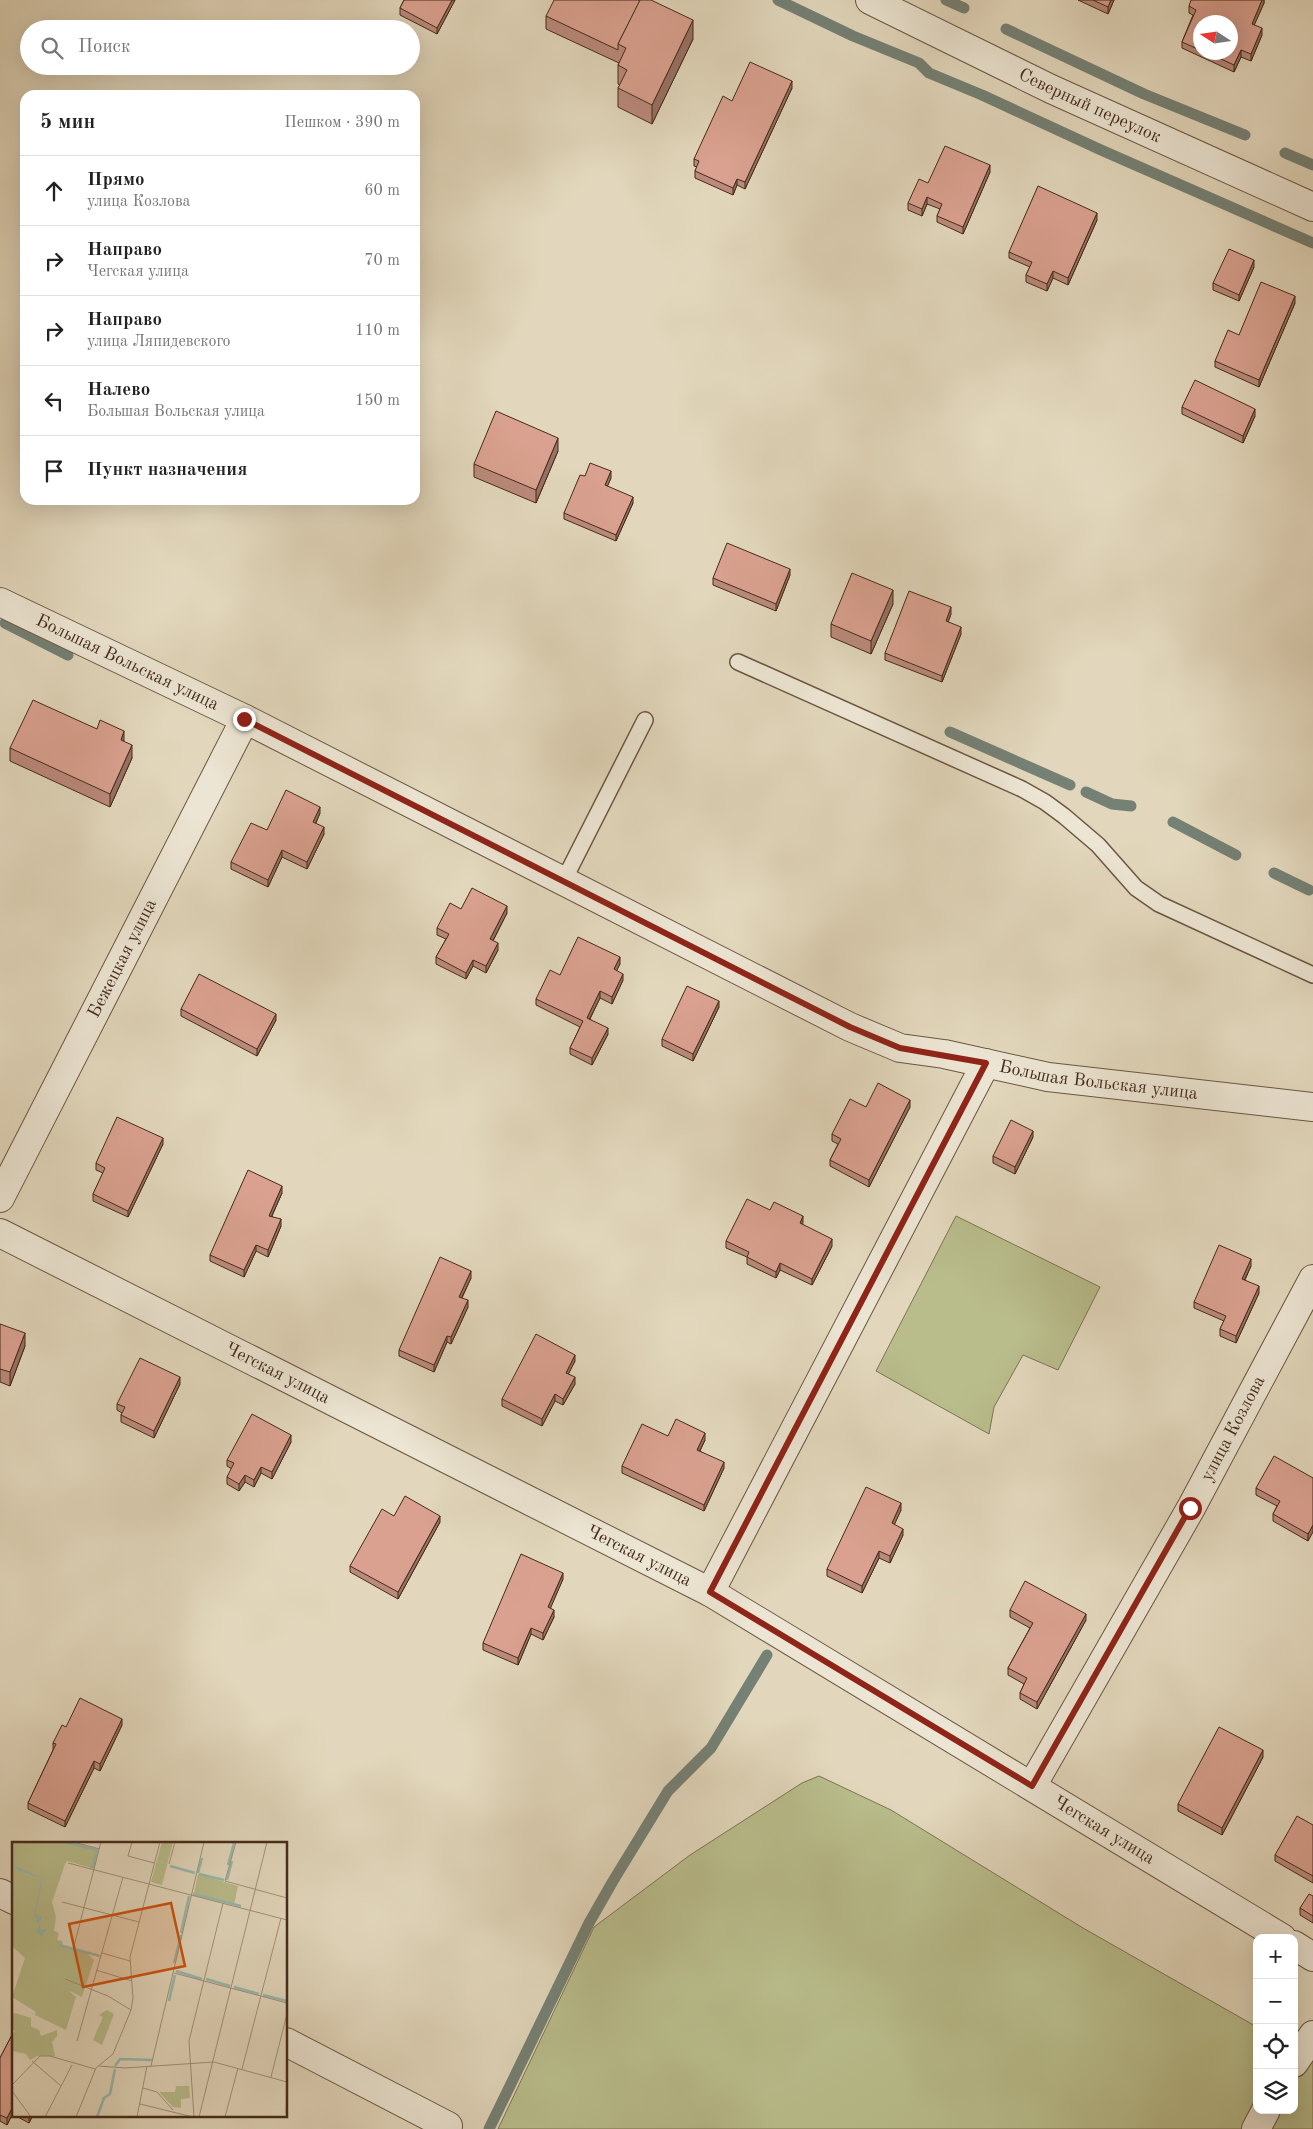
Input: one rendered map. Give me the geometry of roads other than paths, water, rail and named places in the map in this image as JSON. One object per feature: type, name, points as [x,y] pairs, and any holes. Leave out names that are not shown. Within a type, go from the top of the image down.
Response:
[{"type":"street","name":"Северный переулок","points":[[870,0],[1050,89],[1313,206]]},
{"type":"street","name":"Большая Вольская улица","points":[[0,602],[244,719],[850,1027],[900,1048],[986,1063],[1048,1077],[1313,1107]]},
{"type":"street","name":"Бежецкая улица","points":[[0,1198],[244,719]]},
{"type":"street","points":[[710,1592],[986,1063]]},
{"type":"street","name":"Чегская улица","points":[[0,1233],[710,1592],[1275,1934]]},
{"type":"street","name":"улица Козлова","points":[[1032,1786],[1190,1508],[1313,1279]]},
{"type":"street","points":[[0,1893],[12,1899]]},
{"type":"street","points":[[1298,1948],[1313,1957]]},
{"type":"street","points":[[1298,2057],[1313,2035]]},
{"type":"street","points":[[288,2043],[448,2126]]},
{"type":"street","points":[[1256,2129],[1264,2114]]},
{"type":"lane","points":[[738,662],[1022,789],[1045,802],[1071,822],[1098,845],[1136,888],[1159,904],[1313,975]]},
{"type":"lane","points":[[563,882],[644,720]]},
{"type":"waterway","points":[[778,0],[853,36],[919,63],[929,73],[1313,243]]},
{"type":"waterway","points":[[946,0],[964,8]]},
{"type":"waterway","points":[[1006,29],[1144,94],[1245,135]]},
{"type":"waterway","points":[[1285,153],[1313,165]]},
{"type":"waterway","points":[[5,623],[68,655]]},
{"type":"waterway","points":[[950,732],[1070,785]]},
{"type":"waterway","points":[[1086,792],[1112,804],[1131,806]]},
{"type":"waterway","points":[[1173,822],[1236,855]]},
{"type":"waterway","points":[[1274,873],[1309,890]]},
{"type":"waterway","points":[[489,2129],[589,1923],[613,1881],[668,1791],[711,1748],[767,1655]]}]
